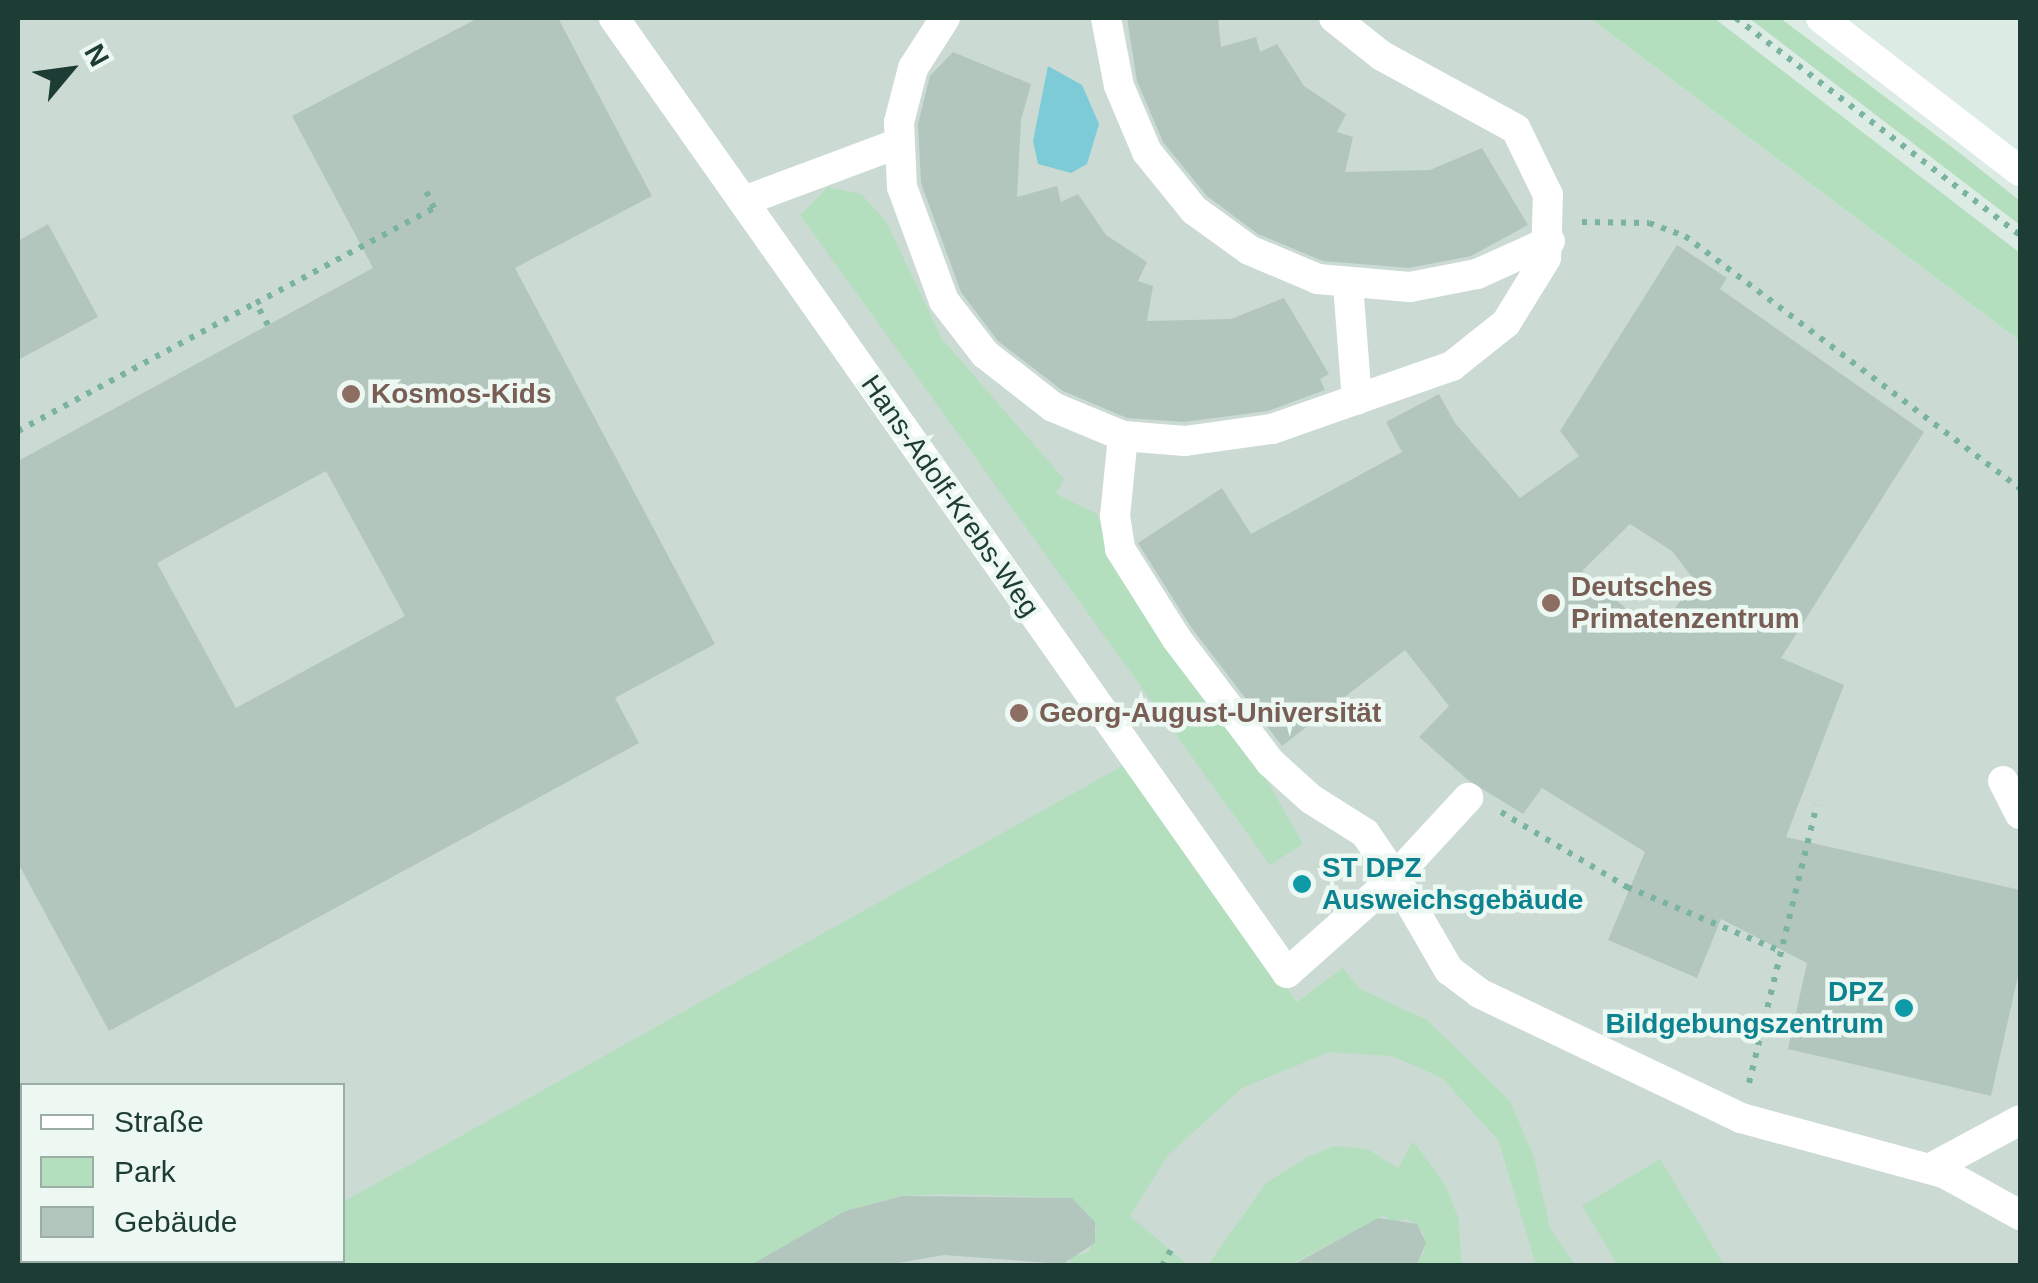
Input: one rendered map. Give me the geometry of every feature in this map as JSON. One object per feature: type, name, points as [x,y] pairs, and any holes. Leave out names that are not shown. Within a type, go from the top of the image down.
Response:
[{"type":"street","name":"Hans-Adolf-Krebs-Weg","points":[[614,18],[1287,974],[1395,877]]},
{"type":"street","points":[[945,18],[927,39],[906,84],[899,143],[915,238],[957,321],[1023,387],[1072,418],[1123,436],[1239,436],[1358,400],[1452,366],[1493,338],[1530,291],[1550,241],[1544,181],[1516,129],[1372,50],[1334,18]]},
{"type":"street","points":[[1106,18],[1112,59],[1135,130],[1176,190],[1249,250],[1297,272],[1348,284],[1410,287],[1456,281],[1550,241]]},
{"type":"street","points":[[1821,18],[2020,171]]},
{"type":"street","points":[[744,201],[899,143]]},
{"type":"street","points":[[1348,284],[1358,400]]},
{"type":"street","points":[[1123,436],[1115,516],[1125,558],[1253,744],[1311,799],[1365,832],[1459,980],[1741,1118],[1967,1181],[2020,1214]]},
{"type":"street","points":[[2003,781],[2020,814]]},
{"type":"street","points":[[1395,877],[1468,798]]},
{"type":"street","points":[[1929,1169],[2020,1120]]},
{"type":"path","points":[[1736,18],[2020,236]]},
{"type":"path","points":[[18,430],[434,208],[424,186]]},
{"type":"path","points":[[1616,219],[1667,227],[1712,253],[2020,488]]},
{"type":"path","points":[[256,303],[268,325]]},
{"type":"path","points":[[1468,798],[1523,821],[1627,888],[1782,951]]},
{"type":"path","points":[[1741,1118],[1817,805]]},
{"type":"path","points":[[1162,1266],[1174,1244]]},
{"type":"shaded area","name":"Georg-August-Universität","points":[[18,18],[1590,18],[2020,341],[2020,1265],[18,1265]]},
{"type":"green space","points":[[1590,18],[1714,18],[2020,253],[2020,341]]},
{"type":"green space","points":[[1749,18],[1780,18],[1961,154],[2020,201],[2020,225]]},
{"type":"green space","points":[[828,187],[861,194],[886,221],[942,339],[1064,479],[1056,494],[1097,514],[1108,550],[1266,779],[1303,844],[1270,865],[800,215]]},
{"type":"green space","points":[[1124,765],[1297,1002],[1343,968],[1360,989],[1427,1020],[1510,1101],[1534,1157],[1550,1228],[1575,1265],[1536,1265],[1498,1140],[1442,1078],[1392,1056],[1329,1052],[1242,1088],[1168,1155],[1130,1216],[1188,1265],[1071,1265],[1070,1257],[1089,1252],[1097,1231],[1088,1213],[1072,1208],[1072,1198],[944,1194],[903,1196],[845,1211],[761,1265],[318,1266],[317,1263],[345,1263],[345,1201]]},
{"type":"green space","points":[[1413,1141],[1446,1186],[1458,1217],[1462,1265],[1412,1265],[1424,1253],[1423,1232],[1407,1219],[1390,1223],[1385,1215],[1290,1265],[1207,1266],[1266,1183],[1309,1156],[1335,1146],[1367,1149],[1398,1168]]},
{"type":"green space","points":[[1660,1159],[1724,1265],[1618,1265],[1582,1206]]},
{"type":"water","points":[[1048,66],[1082,85],[1099,124],[1087,164],[1071,173],[1038,164],[1033,141]]},
{"type":"building","points":[[478,18],[558,18],[652,196],[515,268],[715,644],[615,698],[639,743],[109,1031],[18,863],[18,461],[373,268],[292,116]],"holes":[[[326,471],[405,616],[236,708],[157,563]]]},
{"type":"building","points":[[1127,18],[1218,18],[1221,47],[1256,37],[1260,52],[1277,44],[1304,86],[1346,114],[1337,132],[1353,137],[1345,172],[1430,170],[1482,148],[1528,225],[1471,256],[1409,268],[1323,261],[1258,234],[1207,196],[1163,142],[1137,81]]},
{"type":"building","points":[[953,52],[1031,84],[1021,120],[1017,197],[1057,186],[1061,202],[1078,194],[1106,235],[1147,262],[1138,281],[1153,286],[1147,321],[1231,319],[1284,298],[1329,374],[1320,379],[1325,390],[1268,411],[1184,422],[1127,418],[1063,391],[998,341],[961,292],[921,183],[918,124],[930,76]]},
{"type":"building","points":[[48,224],[98,317],[18,360],[18,241]]},
{"type":"building","points":[[1677,245],[1727,278],[1720,289],[1924,432],[1781,658],[1844,685],[1786,837],[2020,890],[2020,967],[1991,1096],[1788,1049],[1807,963],[1721,919],[1697,978],[1608,940],[1645,852],[1542,788],[1523,814],[1468,780],[1419,737],[1449,706],[1405,650],[1282,746],[1191,627],[1138,543],[1222,488],[1251,534],[1402,452],[1386,422],[1439,394],[1455,423],[1520,498],[1579,456],[1560,431]],"holes":[[[1630,524],[1672,551],[1695,581],[1656,634],[1582,571]]]},
{"type":"building","points":[[903,1196],[1072,1198],[1095,1222],[1095,1243],[1063,1264],[944,1255],[881,1266],[749,1266],[845,1211]]},
{"type":"building","points":[[1378,1218],[1417,1224],[1426,1243],[1416,1266],[1291,1266]]},
{"type":"place","name":"Kosmos-Kids","points":[[351,394]]},
{"type":"place","name":"Deutsches Primatenzentrum","points":[[1551,603]]},
{"type":"place","name":"Georg-August-Universität","points":[[1019,713]]},
{"type":"place","name":"ST DPZ Ausweichsgebäude","points":[[1302,884]]},
{"type":"place","name":"DPZ Bildgebungszentrum","points":[[1904,1008]]}]
